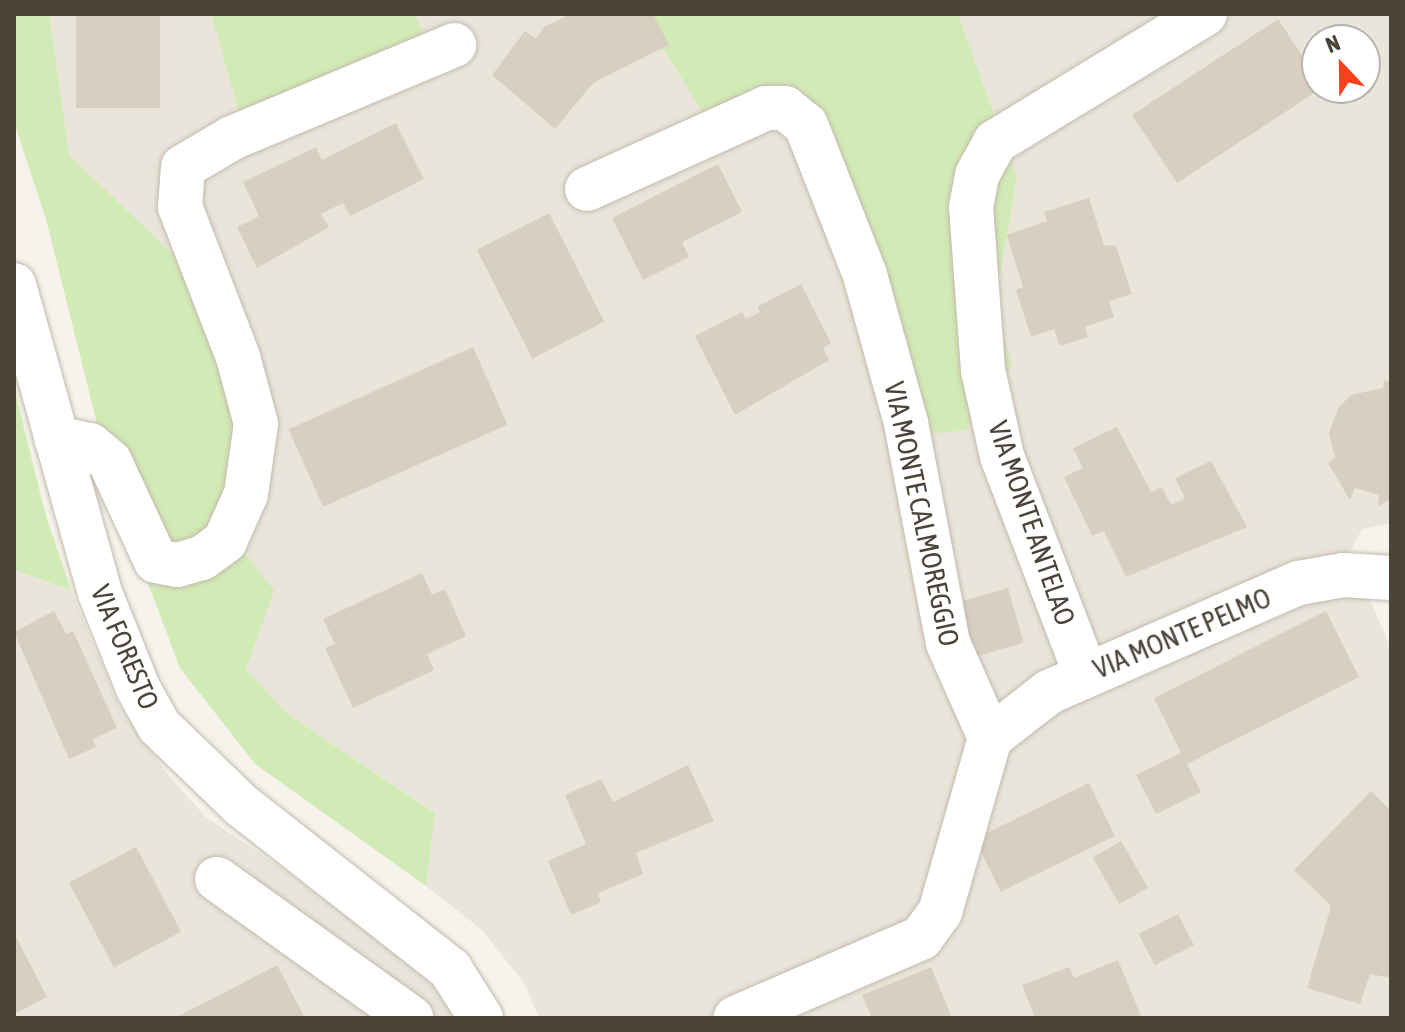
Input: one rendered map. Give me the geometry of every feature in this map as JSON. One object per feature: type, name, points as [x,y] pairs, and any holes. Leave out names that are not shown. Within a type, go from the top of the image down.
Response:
[{"type":"street","name":"VIA MONTE ANTELAO","points":[[1086,675],[1002,456],[983,370],[971,207],[977,175],[995,142],[1205,14]]},
{"type":"street","points":[[56,438],[90,445],[110,462],[156,561],[177,565],[202,558],[225,541],[246,494],[256,424],[238,357],[180,207],[183,167],[232,138],[454,45]]},
{"type":"street","name":"VIA MONTE CALMOREGGIO","points":[[587,189],[766,108],[785,108],[806,125],[865,275],[902,408],[948,643],[990,738]]},
{"type":"street","name":"VIA FORESTO","points":[[14,285],[100,593],[159,726],[241,805],[450,969],[477,1016]]},
{"type":"street","name":"VIA MONTE PELMO","points":[[990,738],[1020,710],[1086,675],[1299,583],[1344,575],[1391,578]]},
{"type":"street","points":[[735,1018],[921,938],[940,912],[990,738]]},
{"type":"street","points":[[217,879],[411,1018]]},
{"type":"shaded area","points":[[49,14],[211,14],[245,132],[427,40],[415,14],[641,14],[820,169],[995,304],[1017,178],[958,14],[1391,14],[1391,523],[1362,529],[1349,554],[1391,648],[1391,1018],[539,1018],[524,983],[482,930],[426,886],[435,813],[289,715],[246,670],[273,590],[213,515],[188,270],[68,155]]},
{"type":"shaded area","points":[[14,570],[71,590],[118,704],[169,776],[206,817],[292,875],[430,980],[461,1018],[14,1018]]},
{"type":"green space","points":[[14,14],[49,14],[69,155],[188,269],[247,344],[231,477],[213,515],[274,590],[246,670],[289,715],[435,813],[426,886],[255,764],[180,668],[115,496],[46,219],[14,122]]},
{"type":"green space","points":[[211,14],[415,14],[427,41],[245,133]]},
{"type":"green space","points":[[641,14],[958,14],[1017,178],[995,304],[1012,366],[967,430],[928,434],[820,169],[771,123],[705,115]]},
{"type":"green space","points":[[14,388],[46,516],[71,590],[14,570]]},
{"type":"building","points":[[76,14],[160,14],[160,108],[76,108]]},
{"type":"building","points":[[571,14],[653,14],[669,45],[593,83],[555,129],[492,75],[525,31],[536,39],[544,27]]},
{"type":"building","points":[[1278,19],[1301,54],[1301,102],[1177,183],[1132,115]]},
{"type":"building","points":[[396,123],[424,179],[350,216],[343,203],[321,214],[329,227],[257,268],[237,227],[259,216],[243,182],[316,147],[322,160]]},
{"type":"building","points":[[718,164],[742,212],[682,242],[689,257],[643,280],[612,218]]},
{"type":"building","points":[[1089,198],[1104,245],[1116,246],[1132,294],[1109,301],[1114,317],[1085,327],[1088,337],[1060,346],[1054,329],[1031,337],[1016,290],[1023,287],[1007,235],[1047,221],[1044,212]]},
{"type":"building","points":[[549,213],[604,322],[532,358],[477,250]]},
{"type":"building","points":[[801,284],[831,343],[823,348],[829,360],[735,415],[695,336],[742,312],[746,319],[760,312],[757,307]]},
{"type":"building","points":[[473,347],[508,425],[323,507],[288,429]]},
{"type":"building","points":[[1384,380],[1391,382],[1391,499],[1378,506],[1379,495],[1355,488],[1350,500],[1328,463],[1335,458],[1329,433],[1339,407],[1351,395],[1383,388]]},
{"type":"building","points":[[1117,427],[1151,492],[1162,487],[1171,505],[1185,498],[1175,478],[1211,461],[1247,527],[1126,577],[1104,531],[1092,536],[1064,477],[1083,468],[1073,448]]},
{"type":"building","points":[[422,573],[432,595],[445,589],[466,636],[427,654],[434,670],[353,708],[325,648],[335,644],[323,619]]},
{"type":"building","points":[[1008,588],[1024,643],[970,658],[954,603]]},
{"type":"building","points":[[54,611],[66,634],[73,631],[117,728],[93,739],[96,747],[69,759],[14,632]]},
{"type":"building","points":[[1326,611],[1359,677],[1187,764],[1201,792],[1156,814],[1136,775],[1181,753],[1154,698]]},
{"type":"building","points":[[688,765],[714,821],[636,853],[643,874],[598,893],[601,902],[571,915],[548,861],[586,844],[565,795],[601,779],[613,802]]},
{"type":"building","points":[[1089,783],[1115,836],[1001,892],[975,839]]},
{"type":"building","points":[[1371,791],[1391,811],[1391,978],[1370,974],[1360,1004],[1307,988],[1331,906],[1294,870]]},
{"type":"building","points":[[1121,841],[1148,888],[1119,904],[1092,858]]},
{"type":"building","points":[[136,847],[181,932],[114,967],[69,883]]},
{"type":"building","points":[[1178,914],[1194,945],[1155,965],[1139,934]]},
{"type":"building","points":[[14,933],[47,997],[14,1014]]},
{"type":"building","points":[[1118,960],[1142,1018],[1035,1018],[1022,985],[1069,967],[1074,978]]},
{"type":"building","points":[[277,965],[305,1018],[175,1018]]},
{"type":"building","points":[[931,967],[952,1018],[872,1018],[862,995]]}]
